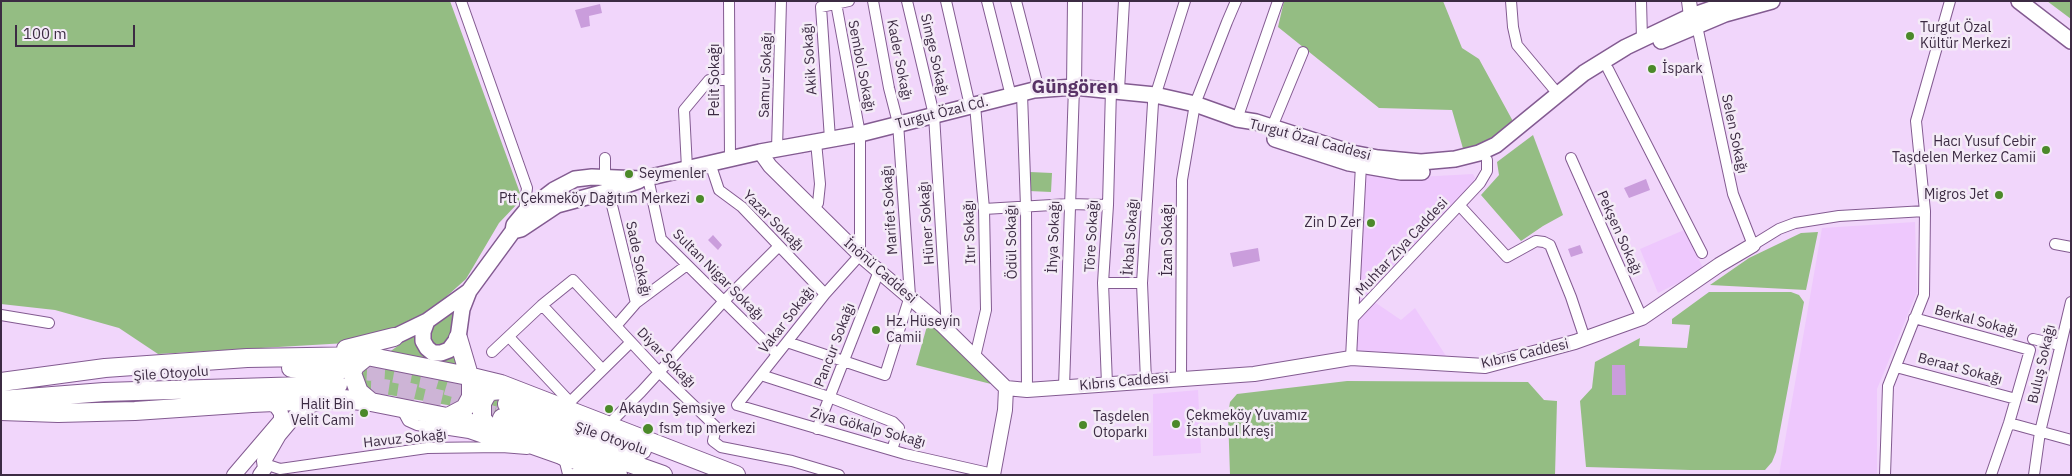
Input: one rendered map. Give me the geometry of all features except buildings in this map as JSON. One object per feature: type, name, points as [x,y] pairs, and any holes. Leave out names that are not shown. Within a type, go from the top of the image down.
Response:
[{"type":"highway","points":[[370,402],[359,392],[352,373],[355,366],[394,337]]},
{"type":"highway","points":[[299,356],[352,348],[394,337]]},
{"type":"highway","points":[[448,417],[469,404],[472,389],[458,338]]},
{"type":"highway","points":[[458,338],[483,372],[504,412]]},
{"type":"highway","points":[[1,383],[96,368],[299,356],[367,356],[468,376],[504,412],[618,475]]},
{"type":"highway","name":"Şile Otoyolu","points":[[1,383],[282,367],[339,378],[1,400]]},
{"type":"highway","points":[[1,410],[58,413],[135,411],[343,399],[400,407],[448,417],[504,412],[736,475]]},
{"type":"highway","name":"Şile Otoyolu","points":[[504,412],[663,475]]},
{"type":"highway","name":"Şile Otoyolu","points":[[504,412],[713,475]]},
{"type":"main road","name":"Turgut Özal Caddesi","points":[[1240,120],[1256,122],[1352,153],[1401,161],[1447,160],[1486,155],[1512,144],[1561,98],[1584,73],[1642,39],[1692,15],[1735,1]]},
{"type":"main road","name":"Turgut Özal Caddesi","points":[[1561,98],[1608,69],[1658,42],[1692,15],[1725,14],[1772,1]]},
{"type":"main road","points":[[2019,1],[2071,40]]},
{"type":"main road","points":[[2034,1],[2071,30]]},
{"type":"main road","name":"Turgut Özal Cd.","points":[[513,231],[521,229],[557,205],[607,184],[645,178],[760,152],[860,134],[898,123],[1039,90],[1074,87],[1155,95],[1195,104],[1240,120]]},
{"type":"main road","name":"Turgut Özal Caddesi","points":[[1240,120],[1261,134],[1323,156],[1361,166],[1400,172],[1440,171],[1474,165],[1486,155]]},
{"type":"main road","name":"Turgut Özal Cd.","points":[[469,291],[524,213],[576,179],[607,184]]},
{"type":"main road","points":[[394,337],[427,321],[469,291]]},
{"type":"main road","points":[[427,321],[423,332],[423,341],[427,348],[434,353],[442,353],[449,350],[458,338],[462,309],[469,291]]},
{"type":"street","points":[[461,1],[528,188],[524,213]]},
{"type":"street","name":"Pelit Sokağı","points":[[729,1],[730,158]]},
{"type":"street","name":"Samur Sokağı","points":[[777,149],[782,1]]},
{"type":"street","points":[[836,3],[849,1]]},
{"type":"street","name":"Kader Sokağı","points":[[873,1],[889,88],[898,123]]},
{"type":"street","name":"Simge Sokağı","points":[[907,1],[934,115]]},
{"type":"street","name":"Itır Sokağı","points":[[946,1],[972,105],[984,209],[986,310],[975,357]]},
{"type":"street","name":"Ödül Sokağı","points":[[987,1],[1017,95],[1026,207],[1027,390]]},
{"type":"street","points":[[1016,1],[1039,90]]},
{"type":"street","points":[[1074,87],[1075,1]]},
{"type":"street","name":"Töre Sokağı","points":[[1107,384],[1103,283],[1115,90],[1124,1]]},
{"type":"street","name":"İkbal Sokağı","points":[[1146,381],[1142,283],[1155,95],[1186,1]]},
{"type":"street","name":"İzan Sokağı","points":[[1181,378],[1182,180],[1195,104],[1236,1]]},
{"type":"street","points":[[1240,120],[1278,1]]},
{"type":"street","points":[[1511,1],[1517,45],[1561,98]]},
{"type":"street","points":[[1640,1],[1642,39]]},
{"type":"street","points":[[1885,475],[1888,386],[1924,295],[1925,211],[1916,120],[1950,1]]},
{"type":"street","name":"Sembol Sokağı","points":[[836,3],[860,134],[860,255]]},
{"type":"street","name":"Akik Sokağı","points":[[823,140],[820,7],[836,3]]},
{"type":"street","name":"Selen Sokağı","points":[[1692,15],[1733,194],[1753,245]]},
{"type":"street","points":[[1272,127],[1303,52]]},
{"type":"street","points":[[1608,69],[1702,253]]},
{"type":"street","points":[[688,168],[684,110],[709,80],[729,80]]},
{"type":"street","name":"İhya Sokağı","points":[[1064,387],[1074,87]]},
{"type":"street","name":"Hüner Sokağı","points":[[934,115],[947,330]]},
{"type":"street","name":"Marifet Sokağı","points":[[898,123],[910,296]]},
{"type":"street","points":[[814,209],[818,203],[823,140]]},
{"type":"street","name":"İnönü Caddesi","points":[[760,152],[770,166],[860,255],[910,296],[1006,388]]},
{"type":"street","name":"Muhtar Ziya Caddesi","points":[[1353,318],[1480,183],[1487,171],[1486,155]]},
{"type":"street","name":"Sade Sokağı","points":[[605,158],[607,184],[636,303],[616,326]]},
{"type":"street","name":"Pekşen Sokağı","points":[[1571,158],[1642,318]]},
{"type":"street","name":"Yazar Sokağı","points":[[710,163],[719,190],[742,207],[825,294]]},
{"type":"street","points":[[1350,358],[1361,166]]},
{"type":"street","name":"Sultan Nigar Sokağı","points":[[645,178],[661,239],[777,354]]},
{"type":"street","points":[[528,188],[536,195],[546,197]]},
{"type":"street","points":[[984,209],[1069,204],[1108,205]]},
{"type":"street","points":[[1460,206],[1507,257],[1536,241],[1550,245],[1571,297],[1585,339]]},
{"type":"street","name":"Kıbrıs Caddesi","points":[[1006,388],[1027,390],[1254,374],[1350,358],[1485,366],[1585,339],[1642,318],[1719,265],[1779,229],[1795,223],[1839,216],[1925,211]]},
{"type":"street","points":[[2055,244],[2071,247]]},
{"type":"street","points":[[613,420],[724,301],[780,246]]},
{"type":"street","name":"Vakar Sokağı","points":[[737,404],[825,294],[860,255]]},
{"type":"street","points":[[636,303],[687,265]]},
{"type":"street","name":"Pancur Sokağı","points":[[817,429],[879,270]]},
{"type":"street","name":"Diyar Sokağı","points":[[492,352],[542,305],[573,280],[659,372],[716,427],[713,441],[721,447],[792,461],[839,475]]},
{"type":"street","points":[[1103,283],[1142,283]]},
{"type":"street","points":[[787,342],[885,375],[910,296]]},
{"type":"street","name":"Buluş Sokağı","points":[[2034,475],[2040,432],[2071,302]]},
{"type":"street","points":[[542,305],[602,369]]},
{"type":"street","points":[[1,315],[49,323]]},
{"type":"street","name":"Berkal Sokağı","points":[[1914,318],[2030,350],[2016,399]]},
{"type":"street","points":[[509,337],[570,402],[631,342]]},
{"type":"street","points":[[2033,339],[2060,345]]},
{"type":"street","name":"Beraat Sokağı","points":[[1896,367],[2016,399]]},
{"type":"street","points":[[761,375],[830,397],[896,424],[899,428],[892,450]]},
{"type":"street","points":[[993,474],[1005,410],[1006,388]]},
{"type":"street","points":[[1991,475],[2016,399]]},
{"type":"street","points":[[234,475],[256,466],[279,434],[300,410],[325,400]]},
{"type":"street","points":[[256,466],[281,420],[281,413],[276,406],[267,402]]},
{"type":"street","name":"Ziya Gökalp Sokağı","points":[[737,404],[892,450],[993,474]]},
{"type":"street","points":[[400,407],[408,421],[417,425],[489,438],[504,412]]},
{"type":"street","name":"Havuz Sokağı","points":[[256,466],[282,472],[426,448],[504,412],[524,448],[560,458],[565,462],[568,474]]},
{"type":"street","points":[[2009,423],[2071,440]]},
{"type":"street","points":[[568,474],[580,473],[586,475]]},
{"type":"shaded area","points":[[600,4],[602,13],[589,16],[590,26],[581,28],[575,10]]},
{"type":"shaded area","points":[[1364,170],[1418,177],[1473,174],[1479,185],[1373,301],[1401,320],[1415,308],[1446,356],[1443,361],[1353,355]]},
{"type":"shaded area","points":[[1646,179],[1650,190],[1629,198],[1624,188]]},
{"type":"shaded area","points":[[1915,222],[1917,292],[1877,389],[1877,475],[1779,475],[1822,228]]},
{"type":"shaded area","points":[[1684,230],[1704,270],[1658,293],[1640,249]]},
{"type":"shaded area","points":[[713,235],[722,245],[718,250],[708,240]]},
{"type":"shaded area","points":[[1580,245],[1583,253],[1571,257],[1568,249]]},
{"type":"shaded area","points":[[1258,248],[1260,261],[1233,267],[1230,253]]},
{"type":"shaded area","points":[[1612,365],[1625,365],[1626,395],[1612,395]]},
{"type":"shaded area","name":"Çekmeköy Yuvamız İstanbul Kreşi","points":[[1198,390],[1201,453],[1153,456],[1153,394]]},
{"type":"green space","points":[[1,1],[450,1],[520,193],[519,202],[499,223],[466,279],[428,313],[364,342],[158,354],[119,328],[55,310],[1,304]]},
{"type":"green space","points":[[1284,1],[1443,1],[1462,48],[1479,59],[1515,125],[1464,152],[1452,110],[1379,108],[1278,27]]},
{"type":"green space","points":[[2047,1],[2071,1],[2071,19]]},
{"type":"green space","points":[[1533,135],[1563,215],[1521,241],[1481,195],[1499,175],[1497,162]]},
{"type":"green space","points":[[1030,172],[1052,173],[1051,192],[1029,191]]},
{"type":"green space","points":[[1818,232],[1806,290],[1710,285],[1749,258],[1801,233]]},
{"type":"green space","points":[[1709,292],[1791,292],[1799,295],[1804,302],[1776,452],[1772,462],[1765,470],[1586,467],[1580,401],[1592,388],[1595,362],[1640,338],[1639,346],[1687,348],[1690,325],[1672,324],[1672,319]]},
{"type":"green space","points":[[457,306],[452,341],[436,349],[431,344],[429,331],[433,325]]},
{"type":"green space","points":[[929,319],[995,385],[916,365]]},
{"type":"green space","points":[[417,332],[420,349],[457,350],[462,368],[388,353]]},
{"type":"green space","points":[[375,364],[462,378],[467,398],[453,406],[372,392],[364,385],[360,377],[367,367]]},
{"type":"green space","points":[[1347,381],[1528,382],[1544,400],[1557,401],[1555,475],[1230,475],[1228,414],[1230,402],[1237,394]]},
{"type":"green space","points":[[511,395],[493,420],[487,411],[493,396]]},
{"type":"tunnel","points":[[340,370],[391,373],[423,379],[507,404]]},
{"type":"tunnel","points":[[344,386],[377,387],[410,392],[453,402],[502,418]]},
{"type":"place","name":"Turgut Özal Kültür Merkezi","points":[[1910,36]]},
{"type":"place","name":"İspark","points":[[1652,69]]},
{"type":"place","name":"Hacı Yusuf Cebir Taşdelen Merkez Camii","points":[[2046,150]]},
{"type":"place","name":"Seymenler","points":[[629,174]]},
{"type":"place","name":"Migros Jet","points":[[1999,195]]},
{"type":"place","name":"Ptt Çekmeköy Dağıtım Merkezi","points":[[700,199]]},
{"type":"place","name":"Zin D Zer","points":[[1371,223]]},
{"type":"place","name":"Hz. Hüseyin Camii","points":[[876,330]]},
{"type":"place","name":"Akaydın Şemsiye","points":[[609,409]]},
{"type":"place","name":"Halit Bin Velit Cami","points":[[364,413]]},
{"type":"place","name":"Çekmeköy Yuvamız İstanbul Kreşi","points":[[1176,424]]},
{"type":"place","name":"Taşdelen Otoparkı","points":[[1083,425]]},
{"type":"place","name":"fsm tıp merkezi","points":[[648,429]]},
{"type":"district","name":"Güngören","points":[[1075,88]]}]
